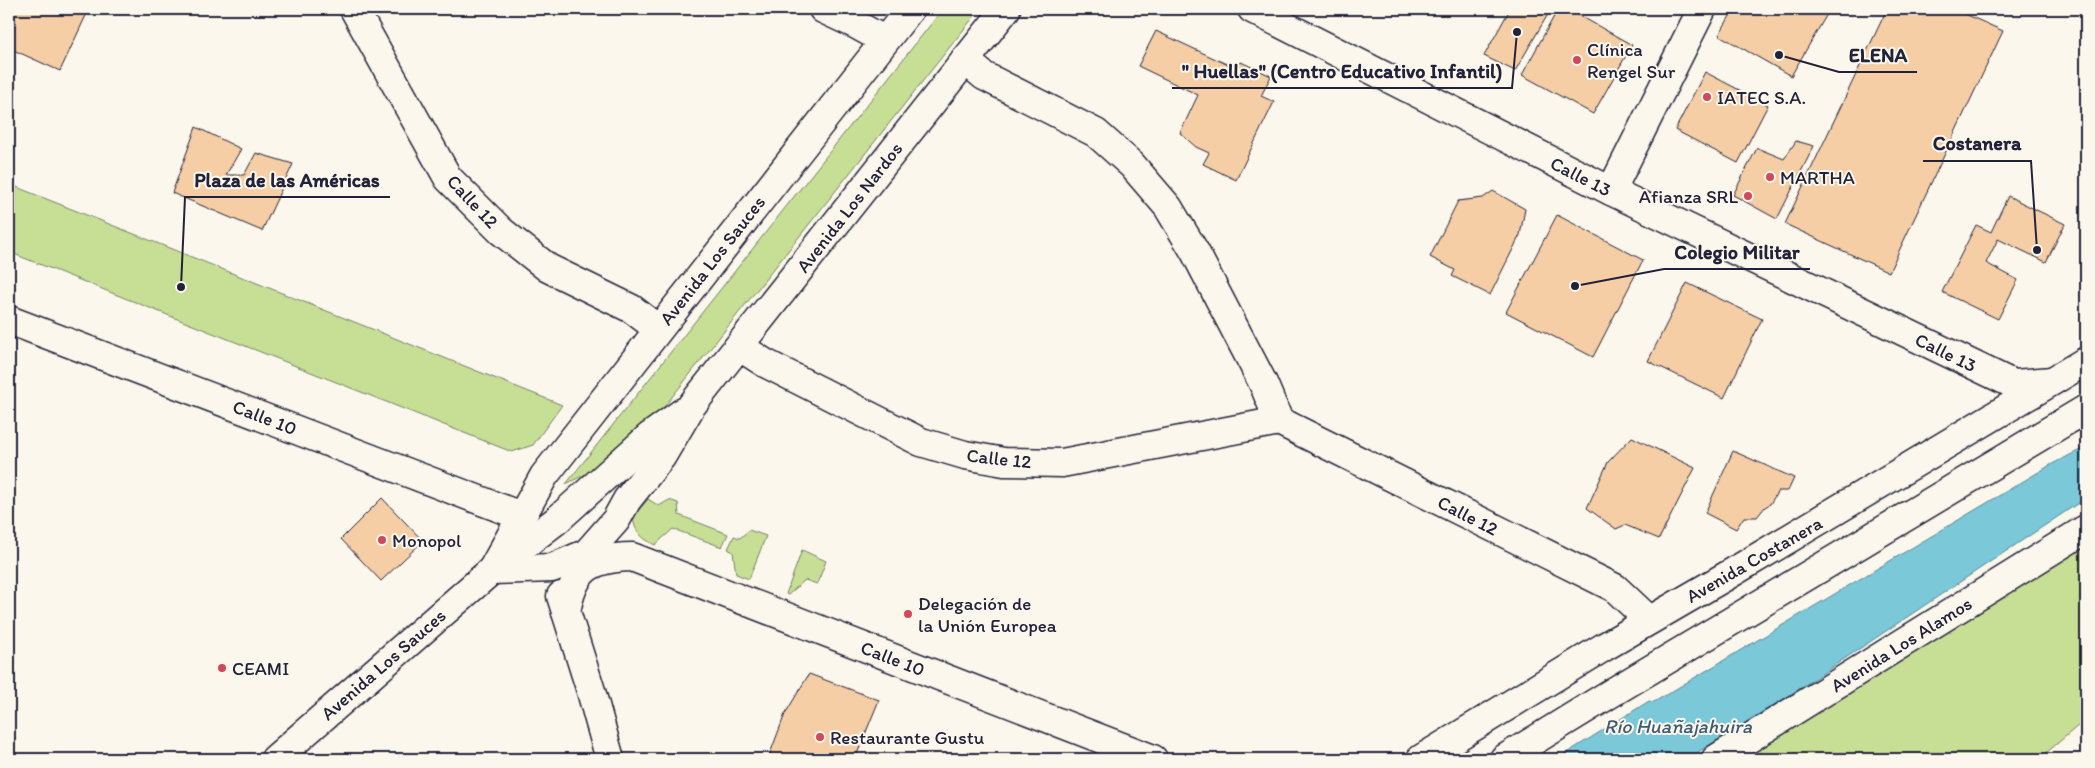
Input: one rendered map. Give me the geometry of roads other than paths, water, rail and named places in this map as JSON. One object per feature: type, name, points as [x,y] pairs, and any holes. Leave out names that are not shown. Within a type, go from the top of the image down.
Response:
[{"type":"street","name":"Calle 12","points":[[354,9],[448,178],[501,231],[548,268],[632,309],[658,329]]},
{"type":"street","points":[[823,9],[856,24],[884,40]]},
{"type":"street","name":"Avenida Los Sauces","points":[[492,570],[520,516],[544,476],[910,9]]},
{"type":"street","name":"Avenida Los Nardos","points":[[692,405],[740,347],[1006,9]]},
{"type":"street","name":"Calle 13","points":[[1252,9],[1611,191],[2013,384],[2052,381]]},
{"type":"street","points":[[1611,191],[1702,9]]},
{"type":"street","points":[[965,60],[984,76],[1096,133],[1132,164],[1168,206],[1262,382],[1279,421]]},
{"type":"street","name":"Calle 10","points":[[9,320],[520,516],[557,520]]},
{"type":"street","name":"Calle 12","points":[[740,347],[765,363],[921,442],[965,455],[1004,462],[1062,463],[1279,421],[1615,588],[1649,620],[1671,658]]},
{"type":"street","name":"Avenida Costanera","points":[[1422,759],[1649,620],[1737,570],[2086,361]]},
{"type":"street","points":[[1504,759],[2080,413],[2052,381]]},
{"type":"street","name":"Avenida Los Sauces","points":[[275,759],[492,570],[557,520],[650,436],[692,405]]},
{"type":"street","points":[[492,570],[552,568],[587,553],[616,520],[627,500],[662,456],[692,405]]},
{"type":"street","points":[[520,516],[552,568],[610,759]]},
{"type":"street","points":[[616,520],[622,541],[632,558]]},
{"type":"street","name":"Avenida Los Alamos","points":[[1716,759],[2086,529]]},
{"type":"street","points":[[566,612],[569,594],[577,576],[592,563],[610,558],[632,558]]},
{"type":"street","name":"Calle 10","points":[[632,558],[1154,759]]},
{"type":"water","name":"Río Huañajahuira","points":[[2086,447],[2086,498],[1790,695],[1687,759],[1557,759],[1649,701],[1654,702],[2052,464]]},
{"type":"place","name":"\" Huellas\" (Centro Educativo Infantil)","points":[[1517,32]]},
{"type":"place","name":"ELENA","points":[[1779,55]]},
{"type":"place","name":"Clínica Rengel Sur","points":[[1577,60]]},
{"type":"place","name":"IATEC S.A.","points":[[1707,97]]},
{"type":"place","name":"MARTHA","points":[[1770,177]]},
{"type":"place","name":"Afianza SRL","points":[[1748,196]]},
{"type":"place","name":"Costanera","points":[[2037,250]]},
{"type":"place","name":"Colegio Militar","points":[[1575,286]]},
{"type":"place","name":"Plaza de las Américas","points":[[181,287]]},
{"type":"place","name":"Monopol","points":[[382,540]]},
{"type":"place","name":"Delegación de la Unión Europea","points":[[908,614]]},
{"type":"place","name":"CEAMI","points":[[222,668]]},
{"type":"place","name":"Restaurante Gustu","points":[[820,737]]}]
